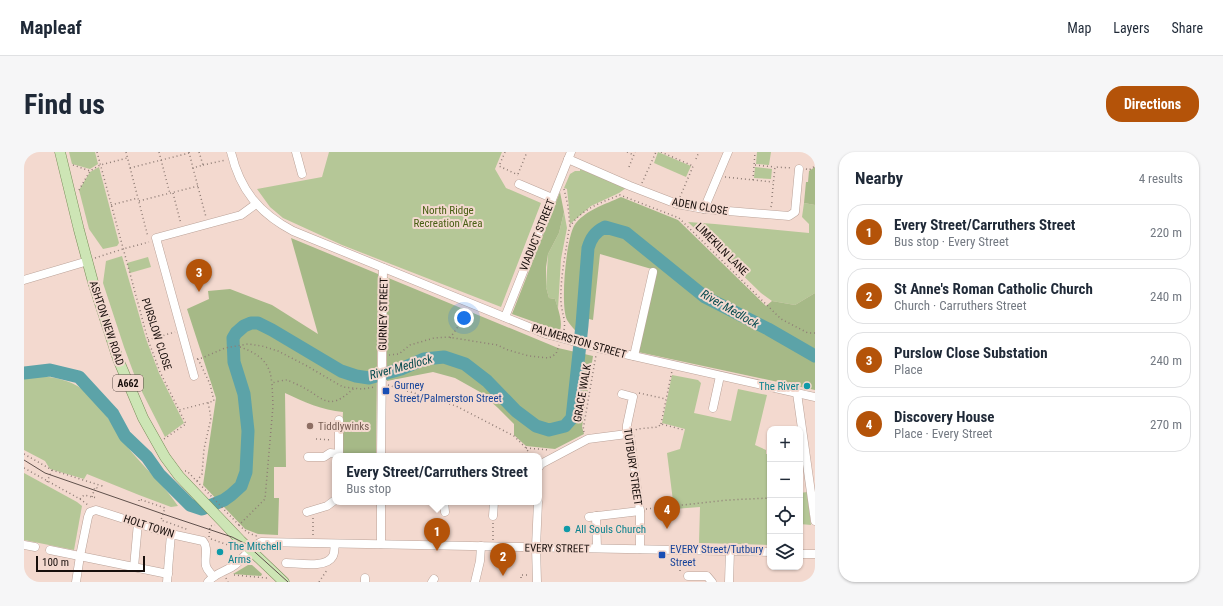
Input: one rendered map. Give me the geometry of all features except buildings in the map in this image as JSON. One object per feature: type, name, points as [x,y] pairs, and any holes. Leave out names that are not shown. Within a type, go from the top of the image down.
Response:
[{"type":"main road","name":"ASHTON NEW ROAD","points":[[61,157],[88,261],[118,359],[143,418],[172,467],[249,550]]},
{"type":"main road","name":"A662","points":[[249,550],[284,582]]},
{"type":"street","points":[[296,152],[302,174]]},
{"type":"street","points":[[704,209],[728,152]]},
{"type":"street","name":"PALMERSTON STREET","points":[[232,155],[238,174],[246,190],[256,204],[282,225],[293,231],[537,331],[562,339],[815,397]]},
{"type":"street","name":"ADEN CLOSE","points":[[569,156],[640,190],[677,204],[704,209],[789,216],[795,212],[799,169]]},
{"type":"street","name":"VIADUCT STREET","points":[[505,317],[569,156]]},
{"type":"street","points":[[519,184],[552,198]]},
{"type":"street","points":[[194,376],[153,240],[241,215],[256,204]]},
{"type":"street","points":[[24,280],[88,261]]},
{"type":"street","name":"GURNEY STREET","points":[[382,453],[383,268]]},
{"type":"street","points":[[634,356],[653,272]]},
{"type":"street","points":[[713,408],[720,376]]},
{"type":"street","points":[[622,394],[633,397]]},
{"type":"street","points":[[797,394],[815,517]]},
{"type":"street","name":"TUTBURY STREET","points":[[633,397],[627,425],[640,511],[640,549]]},
{"type":"street","points":[[339,420],[339,453]]},
{"type":"street","points":[[542,464],[588,439],[629,435]]},
{"type":"street","points":[[308,457],[324,457],[330,453],[332,453]]},
{"type":"street","points":[[310,511],[327,506],[332,502]]},
{"type":"street","points":[[381,505],[381,544]]},
{"type":"street","points":[[444,505],[444,512]]},
{"type":"street","points":[[493,516],[494,505]]},
{"type":"street","points":[[537,578],[536,547],[538,505]]},
{"type":"street","name":"HOLT TOWN","points":[[80,556],[88,516],[93,510],[101,511],[172,534],[200,540],[208,539]]},
{"type":"street","points":[[597,548],[592,516],[640,511]]},
{"type":"street","points":[[134,567],[138,523]]},
{"type":"street","points":[[50,550],[134,567],[167,578],[172,534]]},
{"type":"street","points":[[208,539],[205,564],[210,579],[238,562],[249,550]]},
{"type":"street","name":"EVERY STREET","points":[[249,550],[261,542],[767,552]]},
{"type":"street","points":[[286,563],[326,563],[333,556],[335,544]]},
{"type":"street","points":[[24,545],[35,547]]},
{"type":"street","points":[[475,582],[480,561],[481,546]]},
{"type":"street","points":[[729,582],[730,551]]},
{"type":"street","points":[[803,554],[815,554]]},
{"type":"street","points":[[76,582],[80,556]]},
{"type":"street","points":[[684,576],[707,576],[712,582]]},
{"type":"path","name":"PURSLOW CLOSE","points":[[97,152],[148,340],[160,372],[186,424],[164,440]]},
{"type":"path","points":[[88,261],[153,240],[139,202],[126,152]]},
{"type":"path","points":[[159,152],[183,231]]},
{"type":"path","points":[[130,168],[189,152],[208,224]]},
{"type":"path","points":[[199,152],[203,166]]},
{"type":"path","points":[[505,152],[499,166],[518,175]]},
{"type":"path","points":[[519,184],[518,175],[527,152]]},
{"type":"path","points":[[627,152],[634,155]]},
{"type":"path","points":[[629,168],[635,152]]},
{"type":"path","points":[[640,190],[656,152]]},
{"type":"path","points":[[661,152],[694,165],[677,204]]},
{"type":"path","points":[[696,159],[699,152]]},
{"type":"path","points":[[753,180],[755,152]]},
{"type":"path","points":[[193,168],[203,166],[232,155]]},
{"type":"path","points":[[61,157],[90,171]]},
{"type":"path","points":[[72,200],[90,171],[100,165],[127,158]]},
{"type":"path","points":[[754,165],[809,170],[815,166]]},
{"type":"path","points":[[772,197],[775,167]]},
{"type":"path","points":[[718,176],[773,182]]},
{"type":"path","points":[[382,357],[399,354],[410,345],[434,338],[450,338],[497,345],[529,356],[549,358],[556,354],[562,339],[565,324],[561,304],[562,270],[570,227],[565,190],[557,185]]},
{"type":"path","points":[[139,202],[198,186]]},
{"type":"path","name":"LIMEKILN LANE","points":[[570,227],[585,211],[605,200],[620,195],[679,218],[780,319],[808,333],[815,334]]},
{"type":"path","points":[[111,205],[138,198]]},
{"type":"path","points":[[450,338],[470,310]]},
{"type":"path","points":[[148,340],[181,331]]},
{"type":"path","points":[[202,358],[225,348],[239,347],[248,344],[262,346],[278,351],[343,387],[362,389],[387,385],[456,406],[514,436],[530,453]]},
{"type":"path","points":[[238,525],[265,499],[272,421],[272,383],[269,370],[262,359],[252,351],[239,347]]},
{"type":"path","name":"GRACE WALK","points":[[588,439],[583,430],[598,348]]},
{"type":"path","points":[[179,410],[214,401],[210,384],[198,359]]},
{"type":"path","points":[[629,435],[638,429],[658,427],[661,424],[673,365]]},
{"type":"path","points":[[272,383],[287,380],[304,387],[319,399],[334,402],[345,396],[354,388]]},
{"type":"path","points":[[633,397],[638,392],[666,399]]},
{"type":"path","points":[[197,481],[202,474],[204,449],[211,418],[208,402]]},
{"type":"path","points":[[661,424],[684,430]]},
{"type":"path","points":[[316,439],[339,440]]},
{"type":"path","points":[[526,448],[564,452]]},
{"type":"path","points":[[24,454],[52,470],[102,486],[101,488],[95,487],[92,497]]},
{"type":"path","points":[[24,468],[80,500],[84,495],[97,498]]},
{"type":"path","points":[[47,482],[52,470]]},
{"type":"path","points":[[212,496],[244,531],[259,536]]},
{"type":"path","points":[[640,511],[728,500],[767,498]]},
{"type":"path","points":[[138,500],[139,499],[164,508],[164,511]]},
{"type":"path","points":[[160,510],[164,511]]},
{"type":"path","points":[[160,520],[164,511]]},
{"type":"path","points":[[310,511],[312,543]]},
{"type":"path","points":[[492,546],[493,516]]},
{"type":"path","points":[[157,519],[190,530]]},
{"type":"path","points":[[215,525],[210,526],[208,539],[237,548]]},
{"type":"path","points":[[679,550],[684,576]]},
{"type":"path","points":[[230,575],[268,577]]},
{"type":"path","points":[[521,578],[521,575],[537,578]]},
{"type":"green space","points":[[69,152],[95,152],[98,164],[90,169],[72,164]]},
{"type":"green space","name":"North Ridge Recreation Area","points":[[329,152],[502,152],[495,169],[506,188],[541,203],[501,307],[342,245],[283,218],[270,207],[257,189],[322,177]]},
{"type":"green space","points":[[658,152],[691,166],[686,177],[654,163]]},
{"type":"green space","points":[[757,152],[771,152],[769,165],[756,164]]},
{"type":"green space","points":[[99,167],[119,243],[117,246],[103,249],[89,229],[79,190],[90,172]]},
{"type":"green space","points":[[755,167],[772,169],[771,179],[754,178]]},
{"type":"green space","points":[[815,167],[815,205],[804,203],[806,182],[808,182],[809,171]]},
{"type":"green space","points":[[580,169],[626,188],[619,193],[591,206],[570,224],[567,189],[564,188],[570,174],[575,171],[580,171]]},
{"type":"green space","points":[[560,192],[564,212],[559,233],[548,254],[546,267],[546,287],[549,298],[555,299],[559,311],[561,319],[560,331],[512,314]]},
{"type":"green space","points":[[621,197],[678,220],[766,306],[772,301],[795,305],[815,293],[815,349],[708,292],[629,231],[605,223],[591,234],[583,252],[587,263],[581,301],[579,335],[567,320],[564,301],[566,258],[571,233],[574,226],[583,216],[595,208]]},
{"type":"green space","points":[[804,203],[815,205],[815,293],[795,305],[772,301],[761,293],[688,222],[809,233],[809,224],[802,217]]},
{"type":"green space","points":[[564,212],[567,228],[561,259],[558,309],[555,299],[549,298],[546,287],[548,254],[559,233]]},
{"type":"green space","points":[[607,232],[623,236],[647,256],[705,299],[768,333],[815,361],[815,390],[638,352],[655,270],[600,254],[593,320],[585,318],[591,252],[595,241],[601,233]]},
{"type":"green space","points":[[291,238],[378,274],[376,453],[341,453],[343,412],[320,407],[285,393],[286,467],[274,467],[274,498],[279,498],[278,535],[258,534],[245,529],[203,485],[216,398],[187,309],[209,299],[208,291],[230,289],[272,305],[318,334]]},
{"type":"green space","points":[[122,256],[146,339],[159,373],[184,423],[165,437],[137,382],[103,283],[106,261]]},
{"type":"green space","points":[[148,257],[151,267],[130,273],[127,263]]},
{"type":"green space","points":[[386,277],[558,348],[593,356],[582,427],[584,434],[555,449],[526,446],[514,435],[514,424],[498,408],[480,392],[455,378],[433,372],[387,381]]},
{"type":"green space","points":[[672,375],[698,380],[701,383],[694,413],[731,421],[738,389],[767,395],[755,445],[766,450],[767,454],[767,545],[699,543],[700,507],[674,509],[667,453],[680,449],[685,429],[662,423]]},
{"type":"green space","points":[[42,376],[73,383],[90,396],[104,412],[129,449],[178,506],[171,507],[87,474],[84,479],[50,469],[45,461],[24,450],[24,378]]},
{"type":"green space","points":[[24,473],[82,506],[74,550],[24,540]]},
{"type":"green space","points":[[807,492],[811,525],[803,524],[803,493]]},
{"type":"green space","points":[[248,565],[252,565],[262,574],[261,576],[233,574]]},
{"type":"waterway","name":"River Medlock","points":[[24,373],[50,370],[79,377],[113,414],[125,436],[147,457],[159,474],[190,505],[202,509],[224,500],[231,495],[241,486],[246,472],[248,431],[244,394],[234,362],[233,338],[244,326],[251,323],[258,323],[272,330],[341,371],[356,376],[369,378],[401,369],[424,359],[444,357],[465,364],[487,381],[516,411],[536,426],[549,430],[565,426],[572,418],[582,325],[588,248],[594,236],[605,227],[626,233],[705,297],[768,329],[815,356]]},
{"type":"tram line","points":[[24,460],[45,473],[232,537],[246,544],[288,582]]},
{"type":"place","name":"Purslow Close Substation","points":[[199,292]]},
{"type":"place","name":"The River","points":[[807,386]]},
{"type":"place","name":"Gurney Street/Palmerston Street","points":[[386,391]]},
{"type":"place","name":"Tiddlywinks","points":[[310,426]]},
{"type":"place","name":"All Souls Church","points":[[567,529]]},
{"type":"place","name":"Discovery House","points":[[667,529]]},
{"type":"place","name":"Every Street/Carruthers Street","points":[[437,551]]},
{"type":"place","name":"The Mitchell Arms","points":[[220,552]]},
{"type":"place","name":"EVERY Street/Tutbury Street","points":[[662,555]]},
{"type":"place","name":"St Anne's Roman Catholic Church","points":[[503,576]]}]
